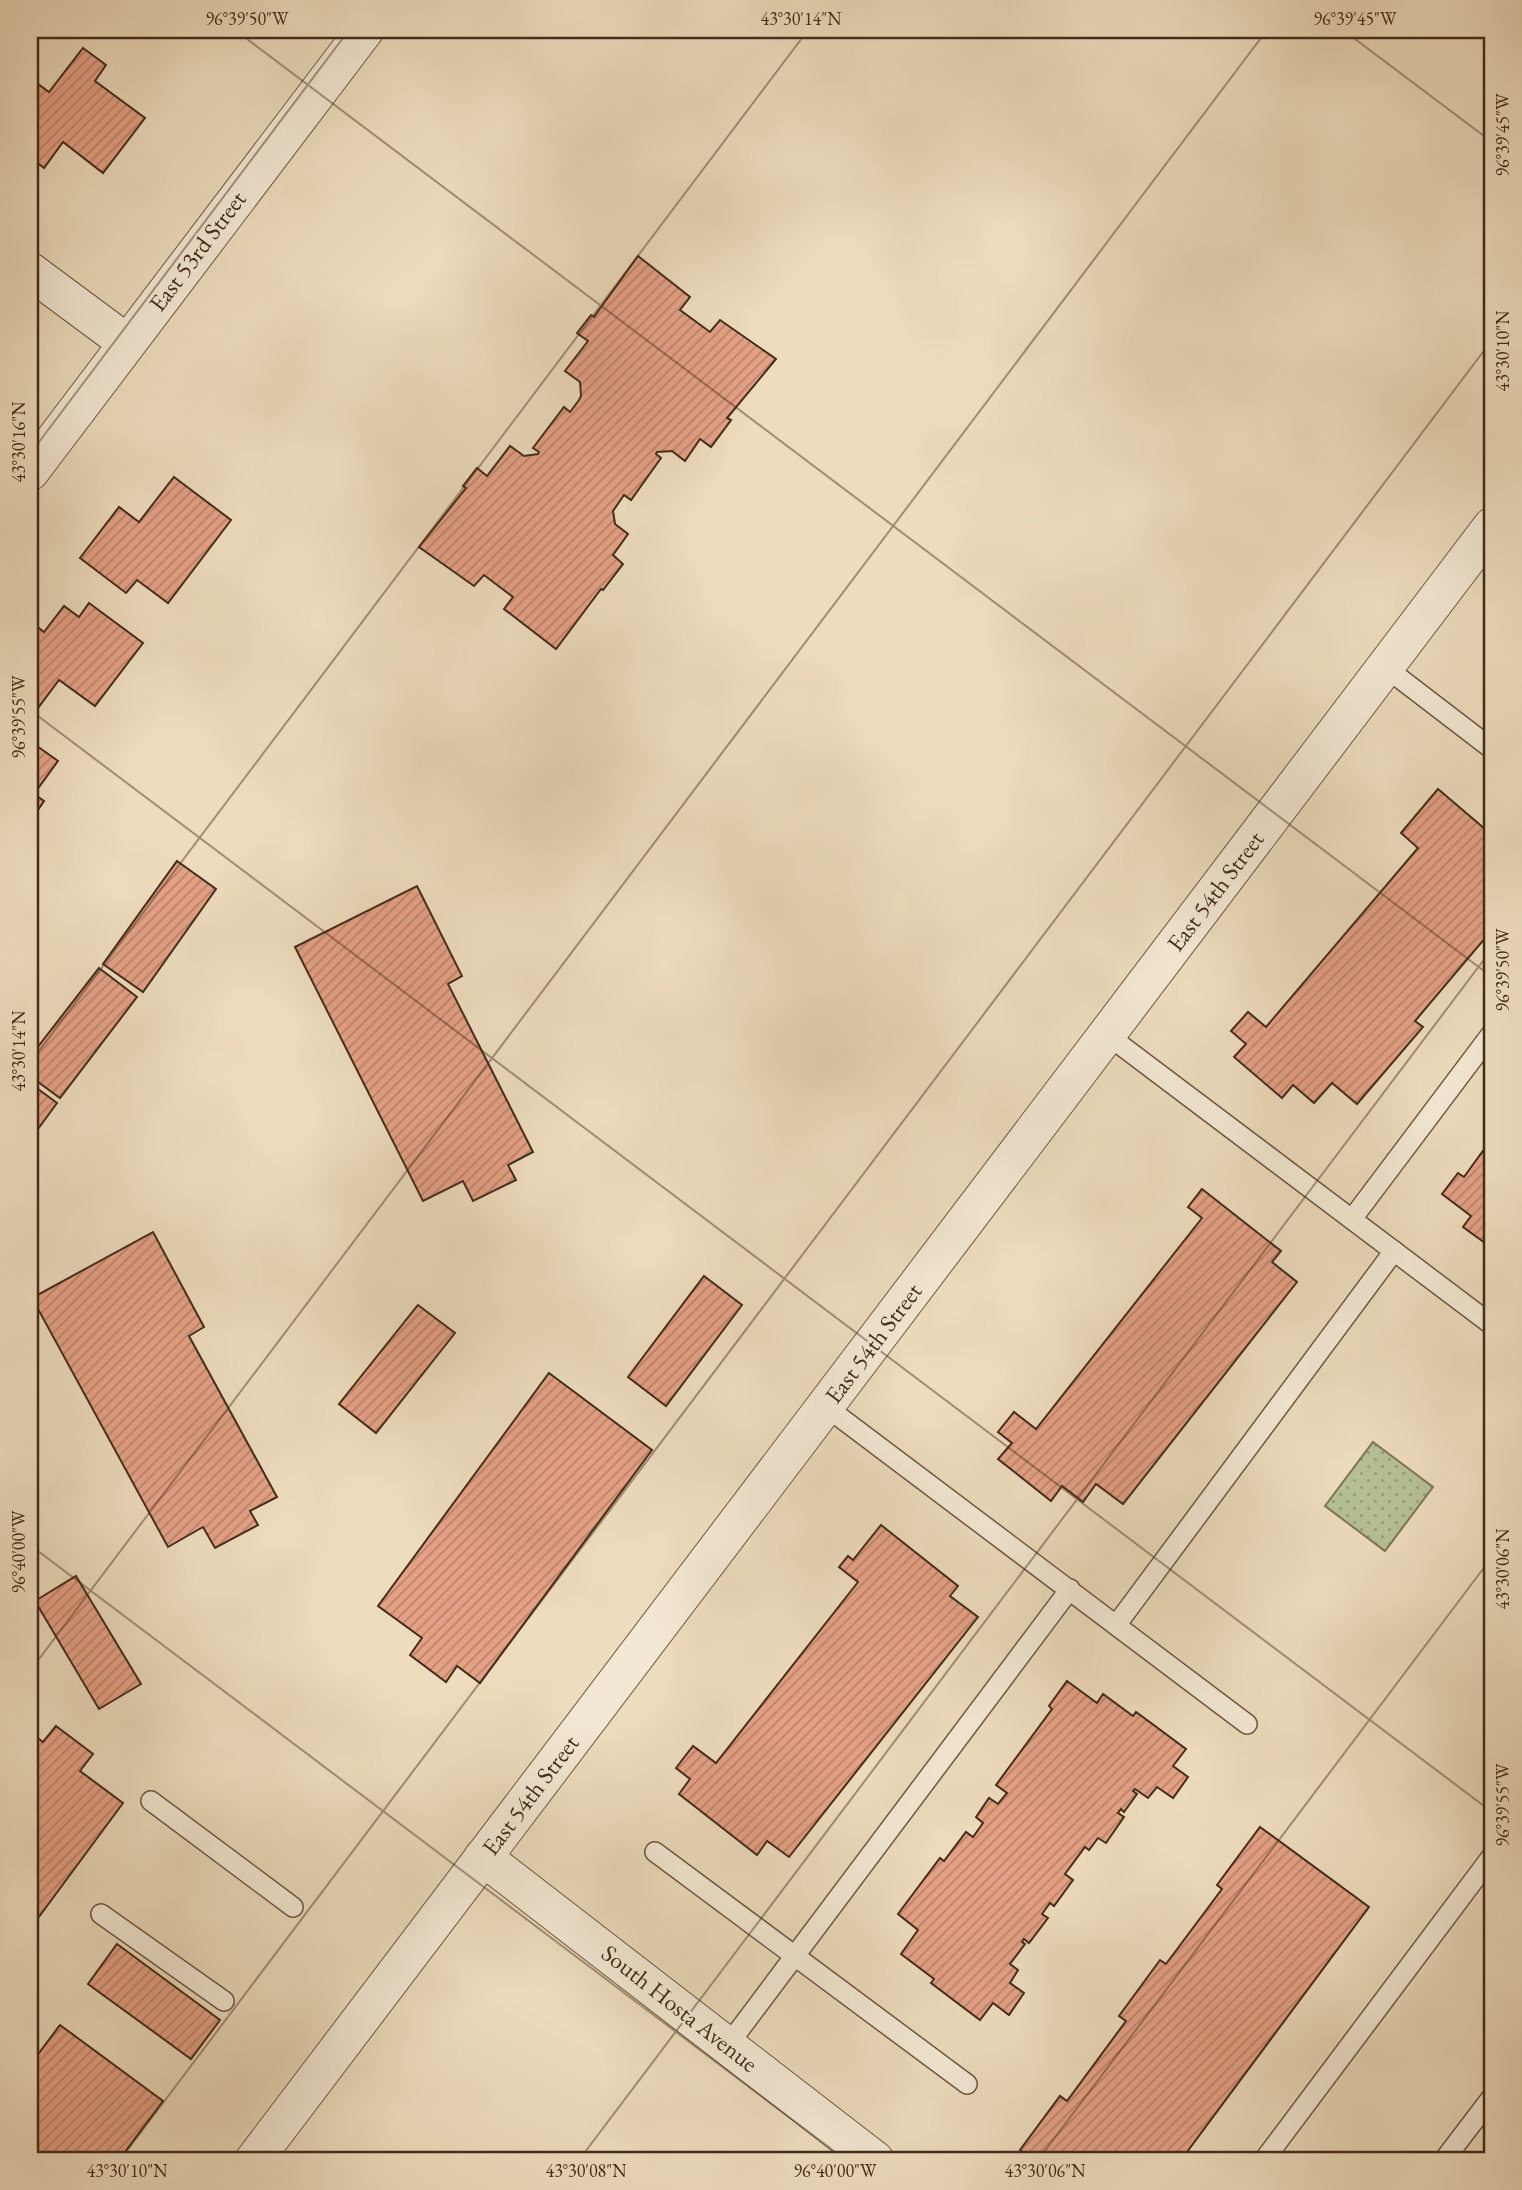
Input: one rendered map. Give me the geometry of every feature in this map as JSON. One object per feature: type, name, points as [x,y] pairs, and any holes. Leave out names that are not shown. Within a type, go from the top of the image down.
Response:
[{"type":"street","name":"East 53rd Street","points":[[30,472],[365,30]]},
{"type":"street","points":[[30,271],[127,343]]},
{"type":"street","name":"East 54th Street","points":[[254,2160],[1492,526]]},
{"type":"street","name":"South Hosta Avenue","points":[[483,1857],[876,2160]]},
{"type":"lane","points":[[1385,667],[1492,749]]},
{"type":"lane","points":[[1352,1219],[1492,1033]]},
{"type":"lane","points":[[1106,1034],[1492,1325]]},
{"type":"lane","points":[[1117,1624],[1394,1251]]},
{"type":"lane","points":[[825,1406],[1247,1724]]},
{"type":"lane","points":[[728,2045],[1070,1589]]},
{"type":"lane","points":[[150,1801],[292,1907]]},
{"type":"lane","points":[[655,1852],[967,2084]]},
{"type":"lane","points":[[1264,2160],[1492,1856]]},
{"type":"lane","points":[[101,1914],[224,2001]]},
{"type":"lane","points":[[1444,2160],[1492,2097]]},
{"type":"green space","points":[[1373,1442],[1433,1487],[1385,1551],[1325,1506]]},
{"type":"building","points":[[83,48],[106,65],[95,81],[145,118],[103,173],[63,142],[44,168],[30,157],[30,78],[49,92]]},
{"type":"building","points":[[638,256],[690,297],[680,310],[710,332],[720,320],[776,359],[727,418],[731,420],[711,447],[700,439],[685,461],[672,451],[657,452],[661,458],[631,500],[624,495],[613,511],[615,524],[628,534],[613,555],[623,564],[556,649],[504,609],[513,597],[484,575],[474,586],[419,547],[466,488],[463,486],[477,468],[487,476],[510,446],[524,456],[538,454],[533,448],[564,407],[570,412],[581,396],[580,382],[565,371],[588,341],[577,333],[591,315],[594,317]]},
{"type":"building","points":[[174,477],[231,520],[168,603],[137,580],[126,593],[80,558],[119,507],[139,522]]},
{"type":"building","points":[[89,603],[143,643],[95,706],[59,680],[35,712],[30,708],[30,621],[44,632],[64,606],[79,617]]},
{"type":"building","points":[[30,741],[58,761],[34,794],[44,801],[30,822]]},
{"type":"building","points":[[1438,789],[1492,835],[1492,930],[1415,1021],[1423,1027],[1357,1104],[1332,1083],[1314,1103],[1293,1085],[1282,1098],[1234,1057],[1246,1044],[1231,1031],[1248,1012],[1266,1027],[1418,848],[1401,833]]},
{"type":"building","points":[[177,861],[216,889],[143,992],[103,964]]},
{"type":"building","points":[[417,886],[462,976],[448,984],[533,1152],[508,1165],[516,1180],[473,1201],[463,1181],[423,1201],[295,947]]},
{"type":"building","points":[[99,968],[137,997],[60,1098],[30,1076],[30,1057]]},
{"type":"building","points":[[30,1083],[57,1103],[30,1140]]},
{"type":"building","points":[[1492,1130],[1492,1248],[1463,1227],[1471,1216],[1442,1194],[1458,1173],[1464,1177],[1490,1141],[1486,1138]]},
{"type":"building","points":[[1202,1189],[1281,1251],[1272,1262],[1297,1282],[1123,1504],[1096,1484],[1083,1502],[1062,1486],[1051,1501],[998,1459],[1012,1443],[998,1432],[1014,1412],[1036,1429],[1202,1218],[1188,1207]]},
{"type":"building","points":[[153,1232],[204,1327],[189,1336],[277,1497],[250,1511],[258,1525],[215,1548],[203,1527],[168,1547],[32,1298]]},
{"type":"building","points":[[704,1276],[742,1305],[666,1406],[628,1377]]},
{"type":"building","points":[[418,1305],[455,1333],[376,1433],[339,1404]]},
{"type":"building","points":[[549,1373],[652,1450],[480,1683],[457,1666],[446,1682],[410,1655],[422,1638],[378,1606]]},
{"type":"building","points":[[881,1525],[958,1586],[950,1596],[978,1617],[789,1857],[767,1841],[757,1855],[679,1794],[690,1779],[676,1768],[693,1746],[716,1763],[858,1582],[839,1567],[848,1556],[853,1560]]},
{"type":"building","points":[[76,1576],[141,1684],[99,1709],[35,1601]]},
{"type":"building","points":[[1067,1681],[1097,1703],[1103,1694],[1133,1716],[1136,1712],[1186,1749],[1173,1766],[1188,1777],[1173,1798],[1157,1787],[1148,1798],[1135,1789],[1133,1791],[1137,1794],[1124,1812],[1121,1809],[1118,1813],[1124,1817],[1106,1843],[1098,1838],[1089,1850],[1085,1847],[1065,1874],[1073,1880],[1054,1906],[1050,1903],[1042,1914],[1048,1918],[1029,1943],[1024,1939],[1022,1942],[1025,1944],[1010,1964],[1018,1970],[1010,1983],[1024,1993],[1009,2015],[993,2003],[980,2020],[931,1983],[934,1979],[901,1954],[918,1930],[898,1914],[940,1858],[944,1861],[966,1832],[973,1837],[983,1823],[976,1817],[989,1798],[998,1804],[1007,1793],[996,1785],[1052,1709],[1049,1706]]},
{"type":"building","points":[[56,1726],[93,1754],[80,1771],[123,1803],[30,1929],[30,1732],[43,1742]]},
{"type":"building","points":[[1260,1827],[1369,1907],[1181,2160],[1034,2160],[1020,2150],[1060,2096],[1067,2101],[1126,2021],[1119,2016],[1160,1960],[1166,1964],[1222,1889],[1217,1885]]},
{"type":"building","points":[[117,1944],[220,2020],[191,2059],[88,1984]]},
{"type":"building","points":[[60,2025],[163,2101],[119,2160],[30,2160],[30,2065]]}]
